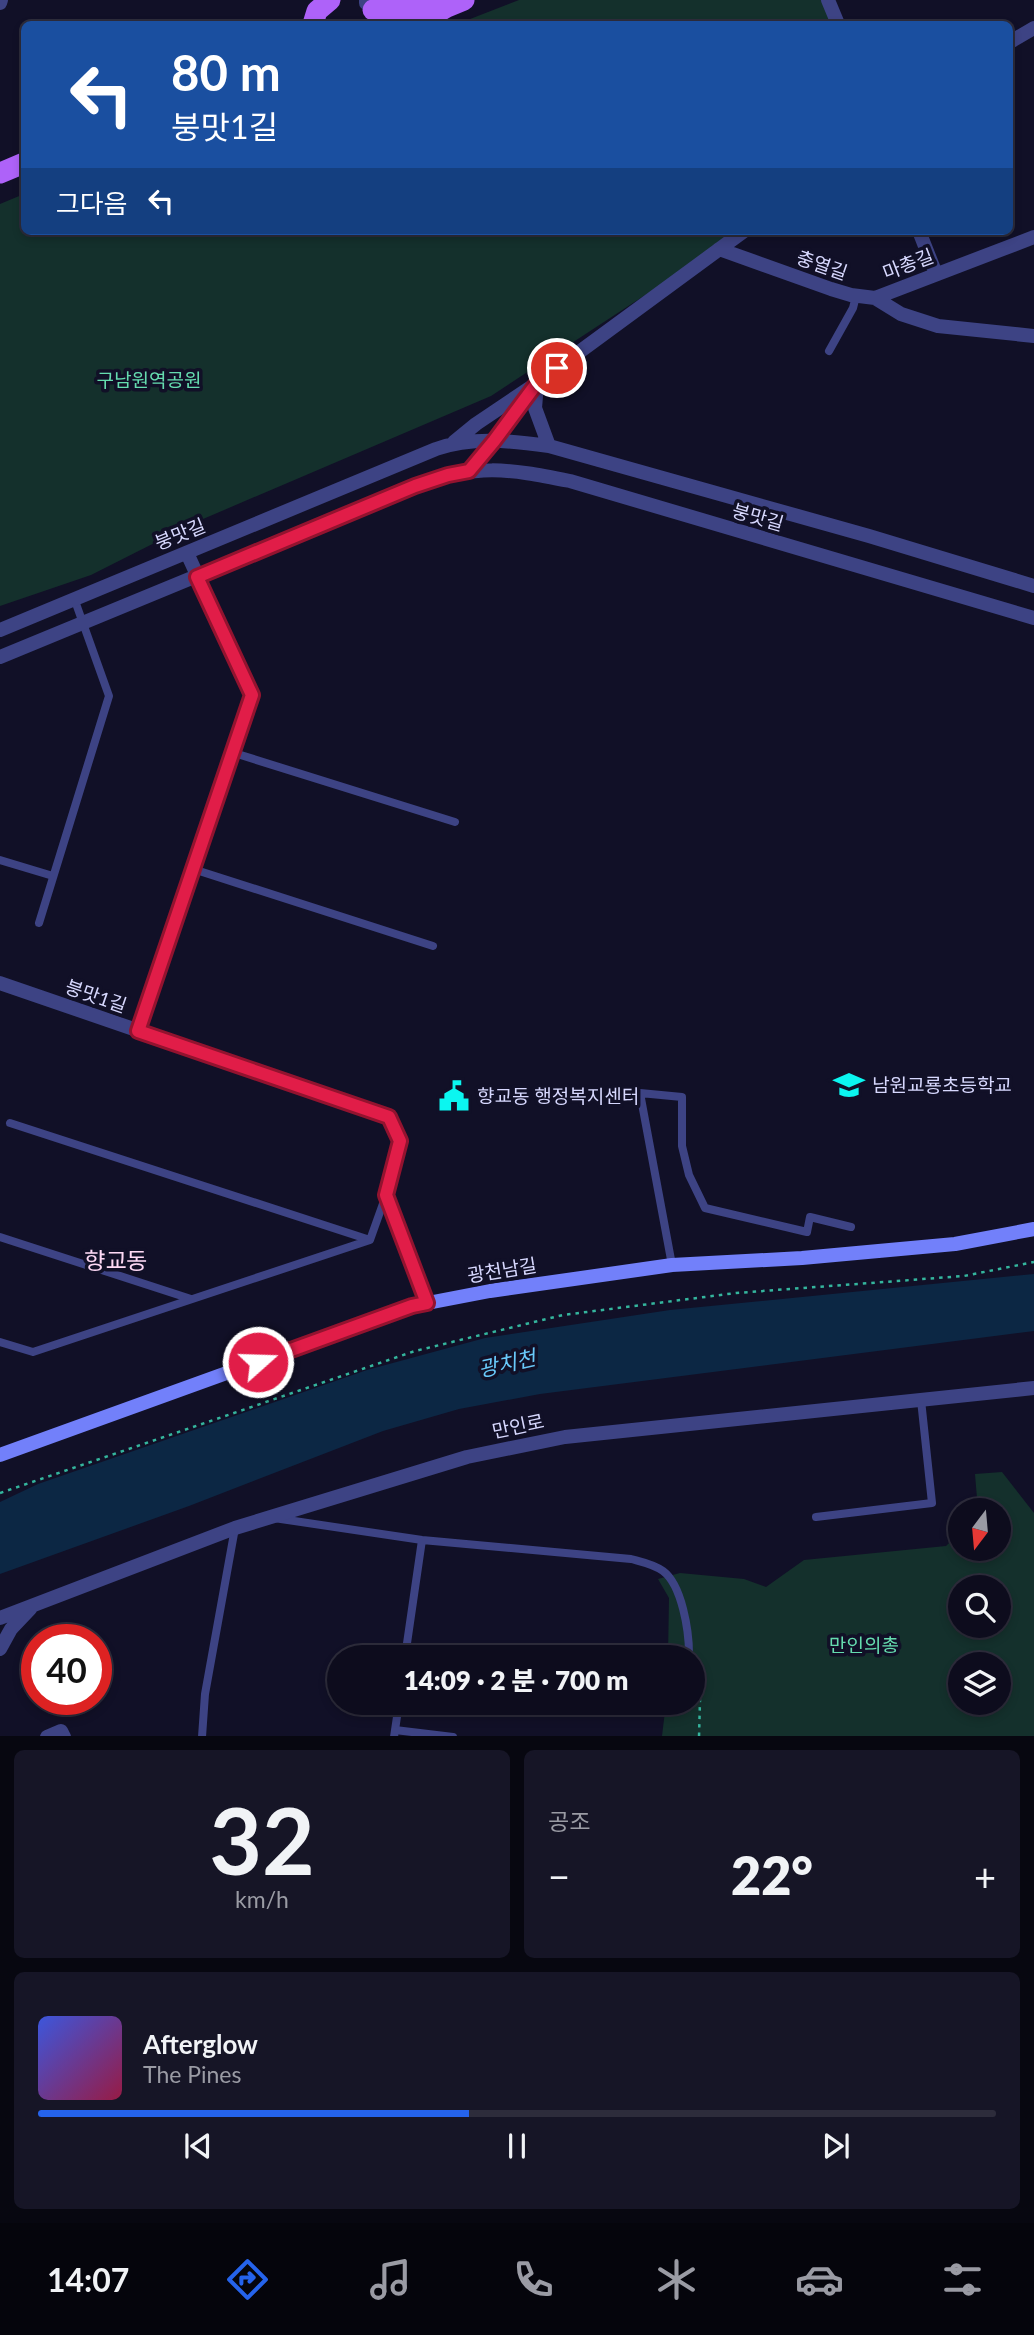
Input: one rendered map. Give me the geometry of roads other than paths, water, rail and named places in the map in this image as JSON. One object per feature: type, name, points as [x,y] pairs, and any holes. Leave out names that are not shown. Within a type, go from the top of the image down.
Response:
[{"type":"main road","points":[[314,21],[317,11],[330,0]]},
{"type":"main road","points":[[369,7],[455,4]]},
{"type":"main road","points":[[424,21],[455,4]]},
{"type":"main road","points":[[0,173],[21,164]]},
{"type":"street","points":[[828,0],[837,21]]},
{"type":"street","points":[[1013,40],[1034,28]]},
{"type":"street","name":"붕맛길","points":[[453,443],[738,235]]},
{"type":"street","points":[[921,235],[936,274]]},
{"type":"street","name":"마총길","points":[[875,298],[1034,237]]},
{"type":"street","name":"충열길","points":[[719,248],[831,289],[875,298]]},
{"type":"street","points":[[875,298],[901,314],[938,326],[1034,336]]},
{"type":"street","points":[[537,383],[535,408],[549,446]]},
{"type":"street","name":"붕맛길","points":[[469,471],[537,383]]},
{"type":"street","name":"붕맛길","points":[[0,630],[453,443],[471,440],[515,441],[549,446],[869,536],[1034,586]]},
{"type":"street","name":"붕맛길","points":[[0,657],[415,486],[448,475],[488,469],[521,471],[570,481],[1034,618]]},
{"type":"street","points":[[138,1031],[252,695],[187,553]]},
{"type":"street","name":"붕맛1길","points":[[0,984],[389,1117],[400,1141],[386,1195]]},
{"type":"street","points":[[386,1195],[427,1303]]},
{"type":"street","name":"광천남길","points":[[0,1455],[412,1306],[489,1291],[672,1265],[802,1258],[955,1244],[1034,1229]]},
{"type":"street","name":"만인로","points":[[0,1618],[235,1528],[467,1457],[565,1437],[1034,1388]]},
{"type":"street","points":[[0,1649],[11,1629],[34,1606]]},
{"type":"street","points":[[49,1736],[61,1731],[64,1736]]},
{"type":"lane","points":[[829,351],[853,308],[856,296]]},
{"type":"lane","points":[[39,923],[109,695],[74,598]]},
{"type":"lane","points":[[231,752],[455,822]]},
{"type":"lane","points":[[0,860],[53,876]]},
{"type":"lane","points":[[193,869],[433,946]]},
{"type":"lane","points":[[672,1265],[640,1093],[682,1097],[682,1146],[689,1175],[705,1208],[807,1232],[810,1217],[851,1227]]},
{"type":"lane","points":[[10,1123],[370,1240]]},
{"type":"lane","points":[[370,1240],[386,1195]]},
{"type":"lane","points":[[0,1237],[191,1299]]},
{"type":"lane","points":[[0,1342],[33,1352],[370,1240]]},
{"type":"lane","points":[[816,1517],[932,1503],[921,1400]]},
{"type":"lane","points":[[268,1518],[422,1540],[631,1559],[647,1563],[664,1572],[672,1580],[687,1625],[688,1645]]},
{"type":"lane","points":[[202,1736],[205,1694],[235,1528]]},
{"type":"lane","points":[[407,1645],[422,1540]]},
{"type":"lane","points":[[397,1715],[395,1733],[438,1736]]},
{"type":"water","name":"광치천","points":[[1034,1274],[1034,1331],[540,1394],[459,1409],[383,1431],[189,1506],[0,1574],[0,1502],[38,1484],[367,1370],[485,1338],[670,1310]]},
{"type":"place","name":"남원교룡초등학교","points":[[849,1085]]},
{"type":"place","name":"향교동 행정복지센터","points":[[454,1096]]},
{"type":"district","name":"향교동","points":[[116,1261]]},
{"type":"park label","name":"구남원역공원","points":[[149,380]]},
{"type":"park label","name":"만인의총","points":[[864,1645]]}]
